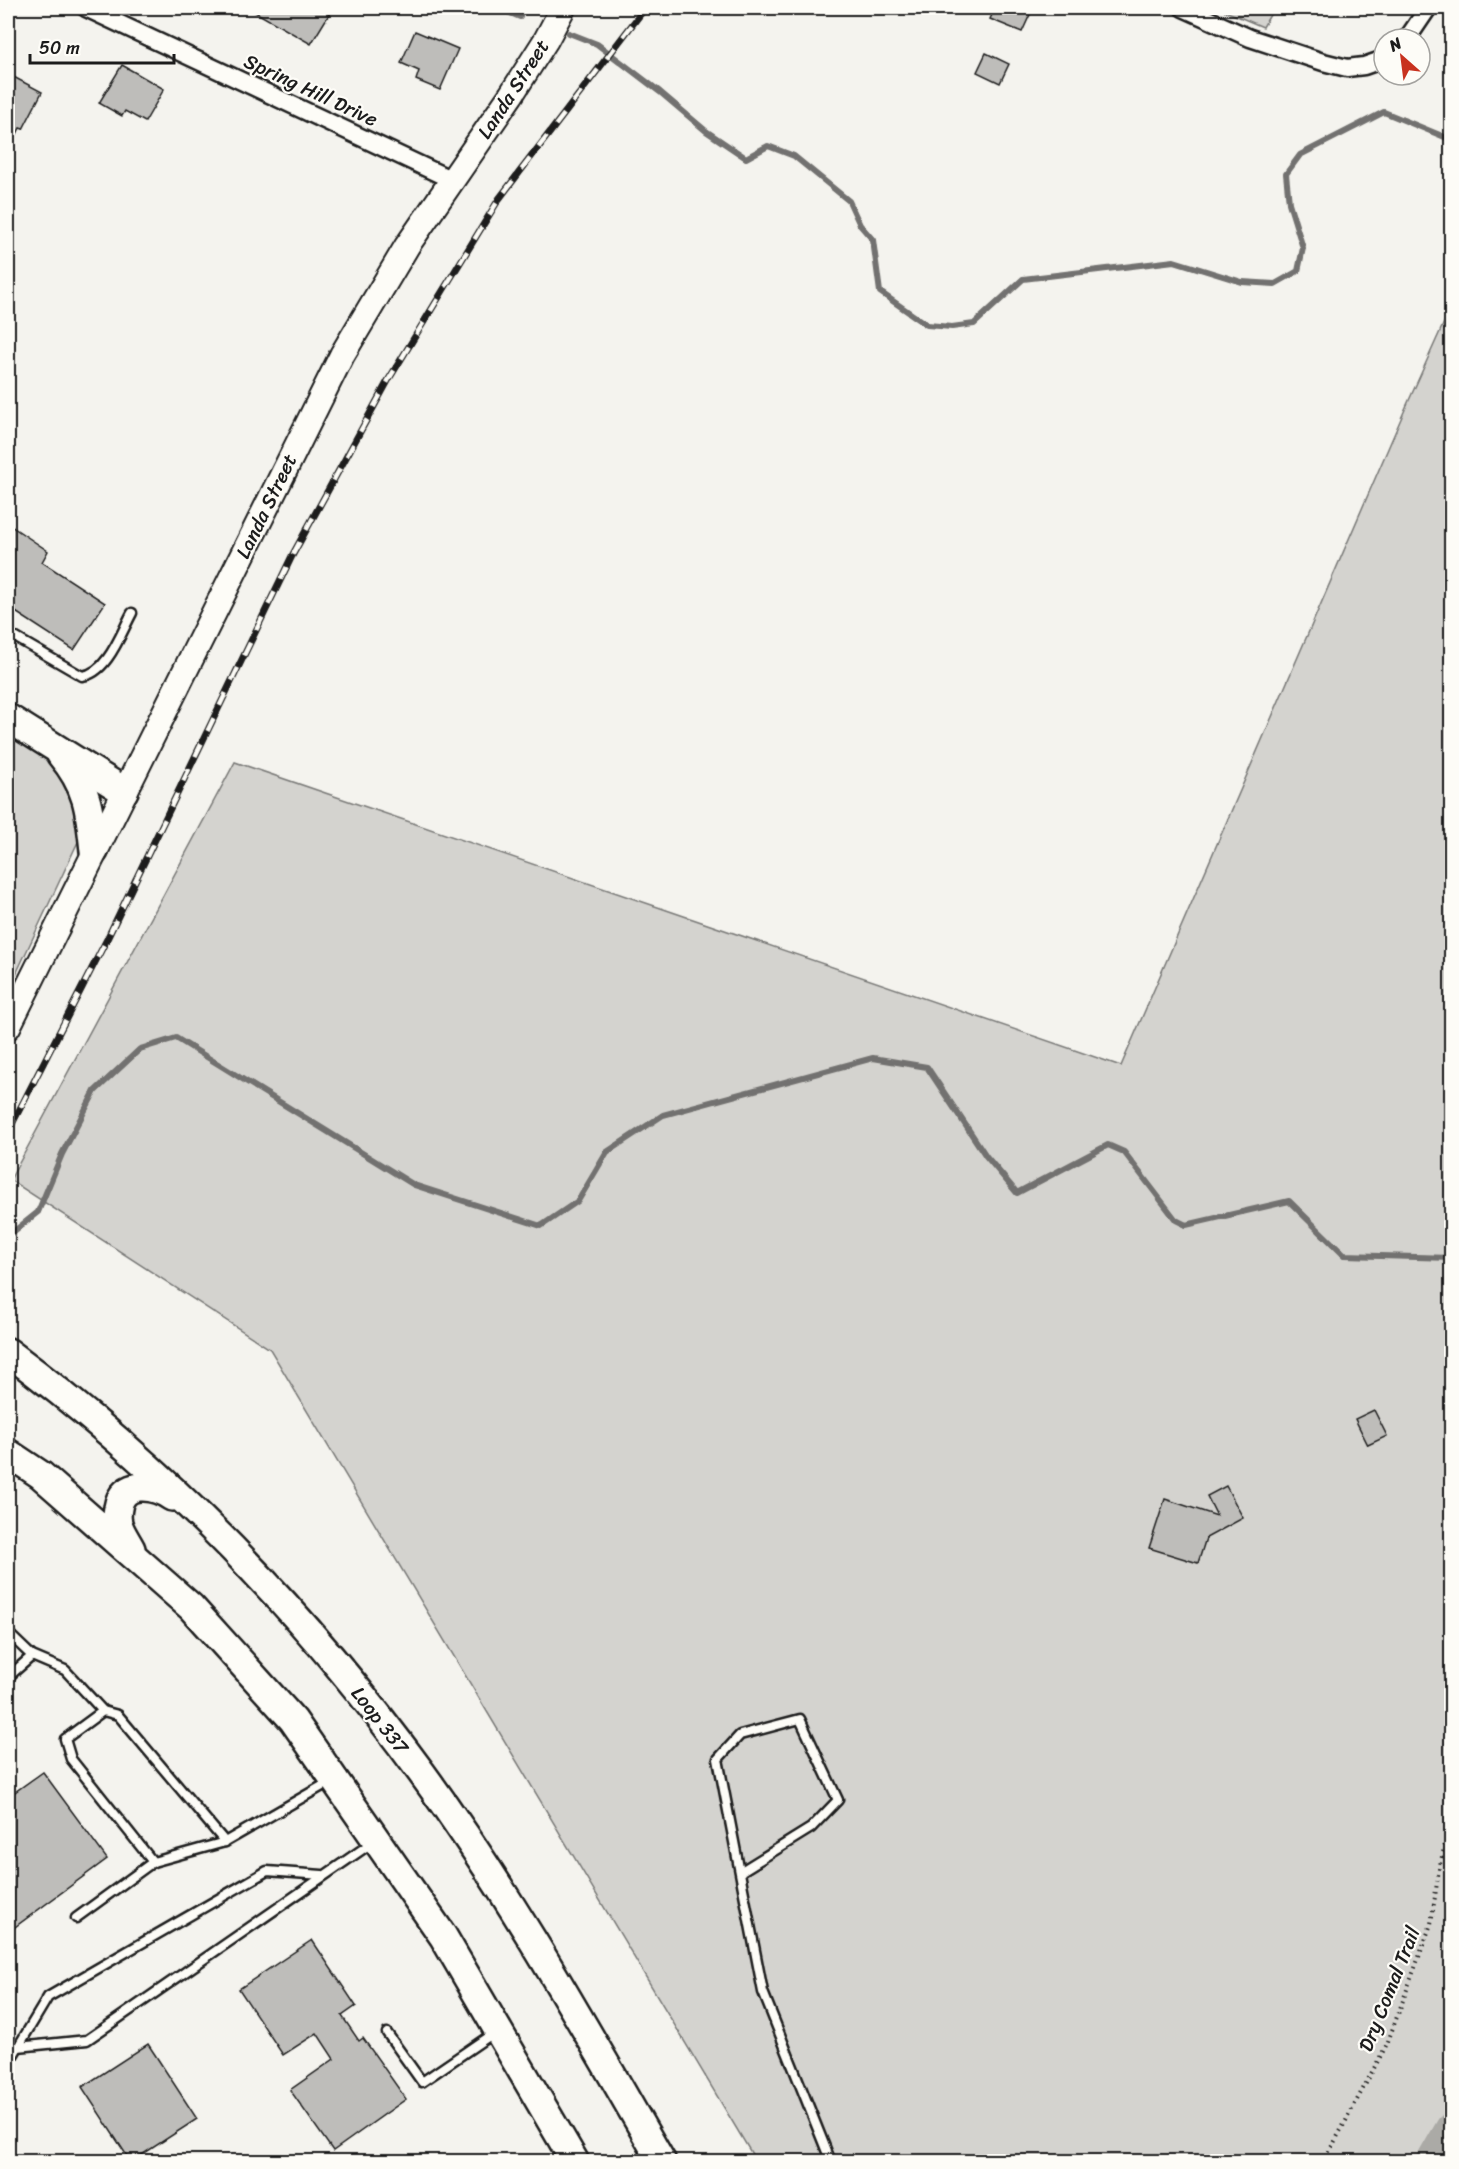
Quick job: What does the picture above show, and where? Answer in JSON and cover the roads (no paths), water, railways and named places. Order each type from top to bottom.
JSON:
[{"type":"main road","points":[[8,717],[124,790]]},
{"type":"main road","points":[[52,746],[78,778],[87,797],[94,851]]},
{"type":"main road","name":"Loop 337","points":[[8,1352],[66,1398],[197,1514],[274,1592],[339,1667],[421,1772],[508,1902],[662,2162]]},
{"type":"main road","points":[[13,1456],[41,1475],[190,1607],[293,1720],[443,1936],[575,2162]]},
{"type":"main road","points":[[137,1559],[118,1523],[119,1501],[127,1492],[142,1486],[163,1491],[197,1514]]},
{"type":"street","name":"Spring Hill Drive","points":[[86,8],[452,180]]},
{"type":"street","name":"Landa Street","points":[[8,1027],[342,355],[407,246],[511,95],[546,40],[563,8]]},
{"type":"street","points":[[1183,8],[1250,38],[1323,62],[1347,68],[1372,63]]},
{"type":"street","points":[[1415,27],[1428,8]]},
{"type":"lane","points":[[8,639],[13,636],[81,676],[89,675],[103,665],[132,613]]},
{"type":"lane","points":[[8,1633],[32,1656],[65,1670],[103,1711],[118,1715],[225,1842]]},
{"type":"lane","points":[[8,1677],[32,1656]]},
{"type":"lane","points":[[103,1711],[65,1739],[71,1759],[153,1862]]},
{"type":"lane","points":[[740,1872],[811,1828],[838,1800],[800,1719],[740,1735],[718,1759],[763,1992],[831,2162]]},
{"type":"lane","points":[[76,1918],[153,1862],[225,1842],[334,1779]]},
{"type":"lane","points":[[18,2048],[87,2040],[322,1875],[376,1840]]},
{"type":"lane","points":[[8,2064],[48,1997],[267,1870],[322,1875]]},
{"type":"lane","points":[[387,2033],[422,2082],[498,2030]]},
{"type":"waterway","points":[[498,8],[520,17]]},
{"type":"waterway","points":[[569,33],[597,44],[706,131],[746,158],[768,146],[794,156],[849,201],[860,225],[873,240],[880,292],[927,325],[952,327],[974,324],[1023,279],[1174,261],[1242,282],[1275,284],[1298,271],[1303,248],[1289,203],[1286,174],[1300,155],[1384,112],[1452,140]]},
{"type":"waterway","points":[[8,1236],[38,1212],[62,1154],[95,1091],[140,1049],[176,1038],[414,1185],[541,1226],[578,1201],[607,1152],[663,1115],[873,1058],[927,1067],[986,1156],[1017,1193],[1108,1145],[1124,1152],[1176,1220],[1186,1225],[1289,1201],[1344,1255],[1452,1258]]},
{"type":"waterway","points":[[1433,2162],[1452,2129]]},
{"type":"railway","points":[[8,1132],[107,939],[292,556],[389,379],[499,199],[645,8]]}]
